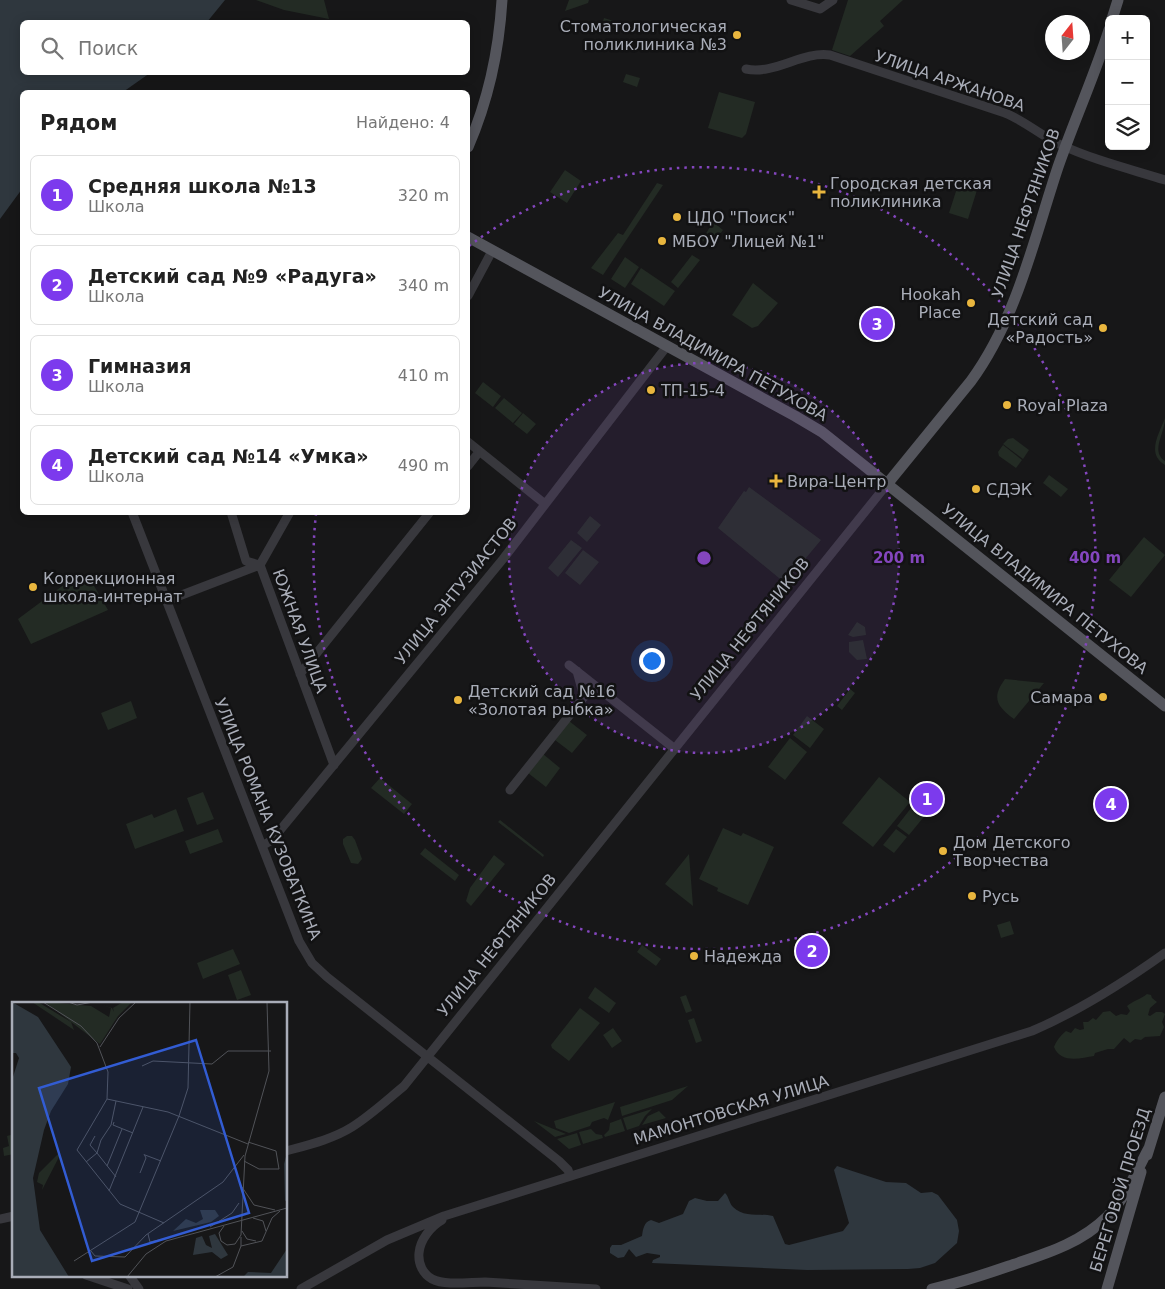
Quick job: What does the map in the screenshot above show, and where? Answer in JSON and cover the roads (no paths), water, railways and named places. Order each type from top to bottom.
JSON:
[{"type":"main road","points":[[470,142],[489,83],[497,45],[502,0]]},
{"type":"main road","points":[[1113,15],[1118,0]]},
{"type":"main road","name":"УЛИЦА НЕФТЯНИКОВ","points":[[888,484],[967,387],[994,344],[1011,308],[1065,147],[1105,41]]},
{"type":"main road","name":"УЛИЦА ВЛАДИМИРА ПЕТУХОВА","points":[[470,238],[812,425],[834,440],[1165,706]]},
{"type":"main road","name":"БЕРЕГОВОЙ ПРОЕЗД","points":[[1107,1289],[1164,1099]]},
{"type":"main road","points":[[932,1289],[992,1272],[1050,1252],[1073,1242],[1093,1230],[1108,1216],[1123,1197],[1148,1148]]},
{"type":"street","points":[[791,0],[820,9],[833,0]]},
{"type":"street","name":"УЛИЦА АРЖАНОВА","points":[[746,69],[764,70],[817,55],[830,55],[1006,113],[1018,118],[1065,147],[1165,180]]},
{"type":"street","points":[[470,292],[492,251]]},
{"type":"street","name":"УЛИЦА ЭНТУЗИАСТОВ","points":[[262,846],[272,840],[502,559],[667,346]]},
{"type":"street","points":[[470,444],[545,504]]},
{"type":"street","points":[[470,463],[479,452]]},
{"type":"street","name":"УЛИЦА НЕФТЯНИКОВ","points":[[288,1150],[351,1128],[404,1086],[888,484]]},
{"type":"street","name":"УЛИЦА РОМАНА КУЗОВАТКИНА","points":[[133,515],[299,941],[312,963],[428,1058],[560,1161],[568,1170],[570,1176]]},
{"type":"street","points":[[232,515],[246,561],[260,565]]},
{"type":"street","name":"ЮЖНАЯ УЛИЦА","points":[[288,515],[260,565],[334,765]]},
{"type":"street","points":[[300,674],[428,515]]},
{"type":"street","points":[[166,601],[260,565]]},
{"type":"street","points":[[510,790],[584,698],[573,668],[675,749]]},
{"type":"street","name":"МАМОНТОВСКАЯ УЛИЦА","points":[[302,1289],[387,1240],[450,1214],[1020,1036],[1071,1013],[1165,953]]},
{"type":"street","points":[[1144,968],[1165,961]]},
{"type":"street","points":[[450,1214],[433,1227],[420,1249],[420,1264],[424,1273],[430,1278],[444,1282],[596,1289]]},
{"type":"street","points":[[89,1276],[124,1288]]},
{"type":"street","points":[[110,1276],[113,1281],[124,1288]]},
{"type":"street","points":[[130,1276],[139,1289]]},
{"type":"place","name":"Стоматологическая поликлиника №3","points":[[737,35]]},
{"type":"place","name":"Городская детская поликлиника","points":[[819,192]]},
{"type":"place","name":"ЦДО \"Поиск\"","points":[[677,217]]},
{"type":"place","name":"МБОУ \"Лицей №1\"","points":[[662,241]]},
{"type":"place","name":"Hookah Place","points":[[971,303]]},
{"type":"place","name":"Гимназия","points":[[877,324]]},
{"type":"place","name":"Детский сад «Радость»","points":[[1103,328]]},
{"type":"place","name":"ТП-15-4","points":[[651,390]]},
{"type":"place","name":"Royal Plaza","points":[[1007,405]]},
{"type":"place","name":"Вира-Центр","points":[[776,481]]},
{"type":"place","name":"СДЭК","points":[[976,489]]},
{"type":"place","name":"Коррекционная школа-интернат","points":[[33,587]]},
{"type":"place","name":"Самара","points":[[1103,697]]},
{"type":"place","name":"Детский сад №16 «Золотая рыбка»","points":[[458,700]]},
{"type":"place","name":"Средняя школа №13","points":[[927,799]]},
{"type":"place","name":"Детский сад №14 «Умка»","points":[[1111,804]]},
{"type":"place","name":"Дом Детского Творчества","points":[[943,851]]},
{"type":"place","name":"Русь","points":[[972,896]]},
{"type":"place","name":"Детский сад №9 «Радуга»","points":[[812,951]]},
{"type":"place","name":"Надежда","points":[[694,956]]}]
